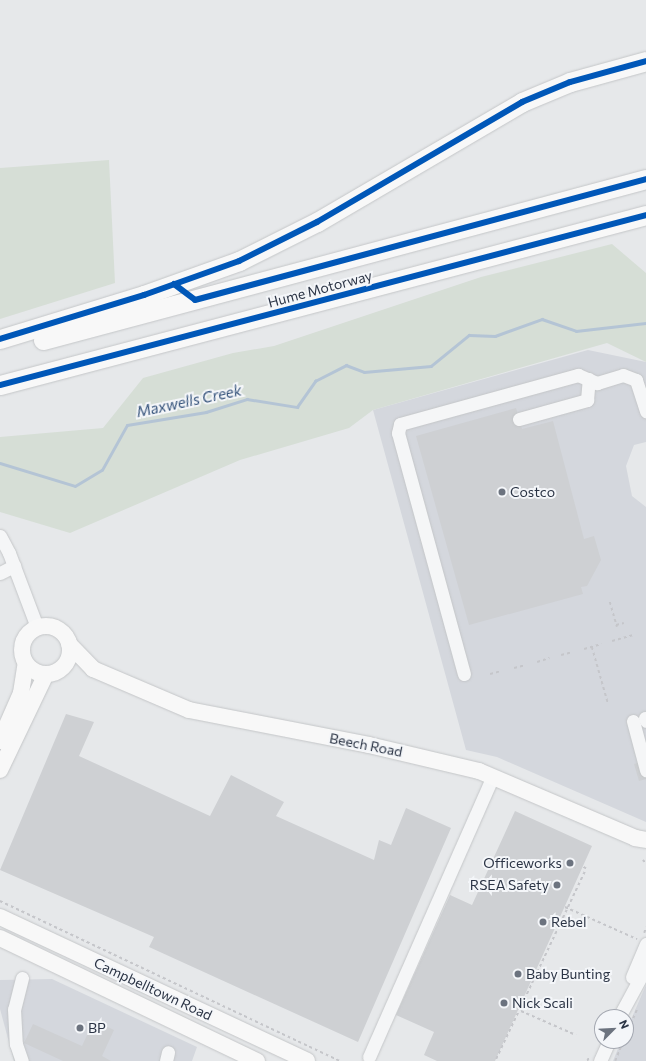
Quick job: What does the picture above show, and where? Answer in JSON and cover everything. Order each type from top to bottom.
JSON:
[{"type":"highway","points":[[0,338],[144,295],[239,260],[317,222],[522,102],[570,82],[646,61]]},
{"type":"highway","name":"Hume Motorway","points":[[0,351],[646,179]]},
{"type":"highway","name":"Hume Motorway","points":[[0,385],[646,215]]},
{"type":"main road","points":[[0,741],[21,693],[26,663],[23,643],[36,627],[53,626],[66,636],[69,644],[68,658],[53,672],[0,770]]},
{"type":"main road","name":"Beech Road","points":[[69,644],[93,669],[189,710],[369,745],[493,776],[642,846]]},
{"type":"main road","points":[[26,663],[39,673],[53,672]]},
{"type":"main road","name":"Beech Road","points":[[53,672],[93,669]]},
{"type":"main road","name":"Campbelltown Road","points":[[0,917],[307,1061]]},
{"type":"main road","name":"Campbelltown Road","points":[[1,939],[256,1061]]},
{"type":"street","points":[[464,674],[398,433],[400,424],[578,375],[597,383],[623,375],[636,380],[646,411]]},
{"type":"street","points":[[519,419],[587,400],[589,379]]},
{"type":"street","points":[[0,536],[14,566],[36,627]]},
{"type":"street","points":[[0,573],[14,566]]},
{"type":"street","points":[[641,720],[646,741]]},
{"type":"street","points":[[641,720],[646,770]]},
{"type":"street","points":[[369,1057],[493,776]]},
{"type":"street","points":[[623,1009],[631,990],[630,983],[643,942]]},
{"type":"street","points":[[631,990],[637,986],[646,967]]},
{"type":"street","points":[[22,978],[14,1009],[16,1044],[22,1061]]},
{"type":"street","points":[[600,1061],[605,1049]]},
{"type":"path","points":[[610,602],[617,626],[624,623]]},
{"type":"path","points":[[612,641],[633,635]]},
{"type":"path","points":[[584,649],[601,644]]},
{"type":"path","points":[[592,646],[608,703]]},
{"type":"path","points":[[562,655],[573,652]]},
{"type":"path","points":[[537,662],[549,658]]},
{"type":"path","points":[[514,668],[526,664]]},
{"type":"path","points":[[490,674],[501,671]]},
{"type":"path","points":[[642,846],[646,863]]},
{"type":"path","points":[[496,1059],[521,1011],[586,869],[583,867]]},
{"type":"path","points":[[0,901],[340,1061]]},
{"type":"path","points":[[565,907],[643,942]]},
{"type":"path","points":[[634,1016],[640,1002]]},
{"type":"path","points":[[521,1011],[576,1035]]},
{"type":"path","points":[[615,1061],[620,1049]]},
{"type":"shaded area","points":[[109,160],[115,283],[0,319],[0,168]]},
{"type":"shaded area","points":[[612,244],[646,273],[646,362],[607,343],[373,410],[349,428],[240,460],[70,533],[0,512],[0,437],[103,428],[143,378],[233,353],[274,346],[481,277]]},
{"type":"shaded area","points":[[588,350],[646,362],[646,442],[634,445],[626,466],[632,496],[646,507],[646,822],[497,757],[466,750],[373,410]]},
{"type":"shaded area","name":"BP","points":[[52,979],[197,1047],[192,1061],[14,1061],[0,1009],[0,980]]},
{"type":"shaded area","points":[[646,985],[646,1061],[613,1061],[618,1049],[634,1049],[634,1013]]},
{"type":"building","name":"Costco","points":[[516,408],[522,429],[553,421],[584,539],[594,536],[601,560],[587,586],[581,587],[583,594],[469,625],[416,436]]},
{"type":"building","points":[[66,714],[94,722],[79,756],[210,816],[231,775],[284,802],[276,816],[374,860],[379,840],[391,845],[406,808],[451,828],[358,1042],[149,947],[154,937],[0,870]]},
{"type":"building","points":[[646,761],[646,779],[639,781],[634,764]]},
{"type":"building","points":[[515,811],[592,846],[495,1061],[437,1061],[424,1055],[434,1032],[396,1015],[450,895],[472,905]]},
{"type":"building","points":[[94,1020],[114,1030],[102,1056],[111,1061],[63,1061],[24,1043],[33,1024],[82,1046]]},
{"type":"waterway","name":"Maxwells Creek","points":[[0,463],[75,486],[102,470],[127,425],[206,412],[247,399],[297,407],[315,381],[346,365],[364,372],[431,366],[469,335],[495,336],[542,319],[576,331],[646,323]]},
{"type":"cycle path","points":[[0,339],[144,295],[239,261],[317,222],[522,102],[570,82],[646,61]]},
{"type":"cycle path","points":[[174,284],[195,300],[646,179]]},
{"type":"cycle path","points":[[0,385],[646,215]]},
{"type":"place","name":"Costco","points":[[502,492]]},
{"type":"place","name":"Officeworks","points":[[570,863]]},
{"type":"place","name":"RSEA Safety","points":[[557,885]]},
{"type":"place","name":"Rebel","points":[[543,922]]},
{"type":"place","name":"Baby Bunting","points":[[518,974]]},
{"type":"place","name":"Nick Scali","points":[[504,1003]]},
{"type":"place","name":"BP","points":[[80,1028]]}]
